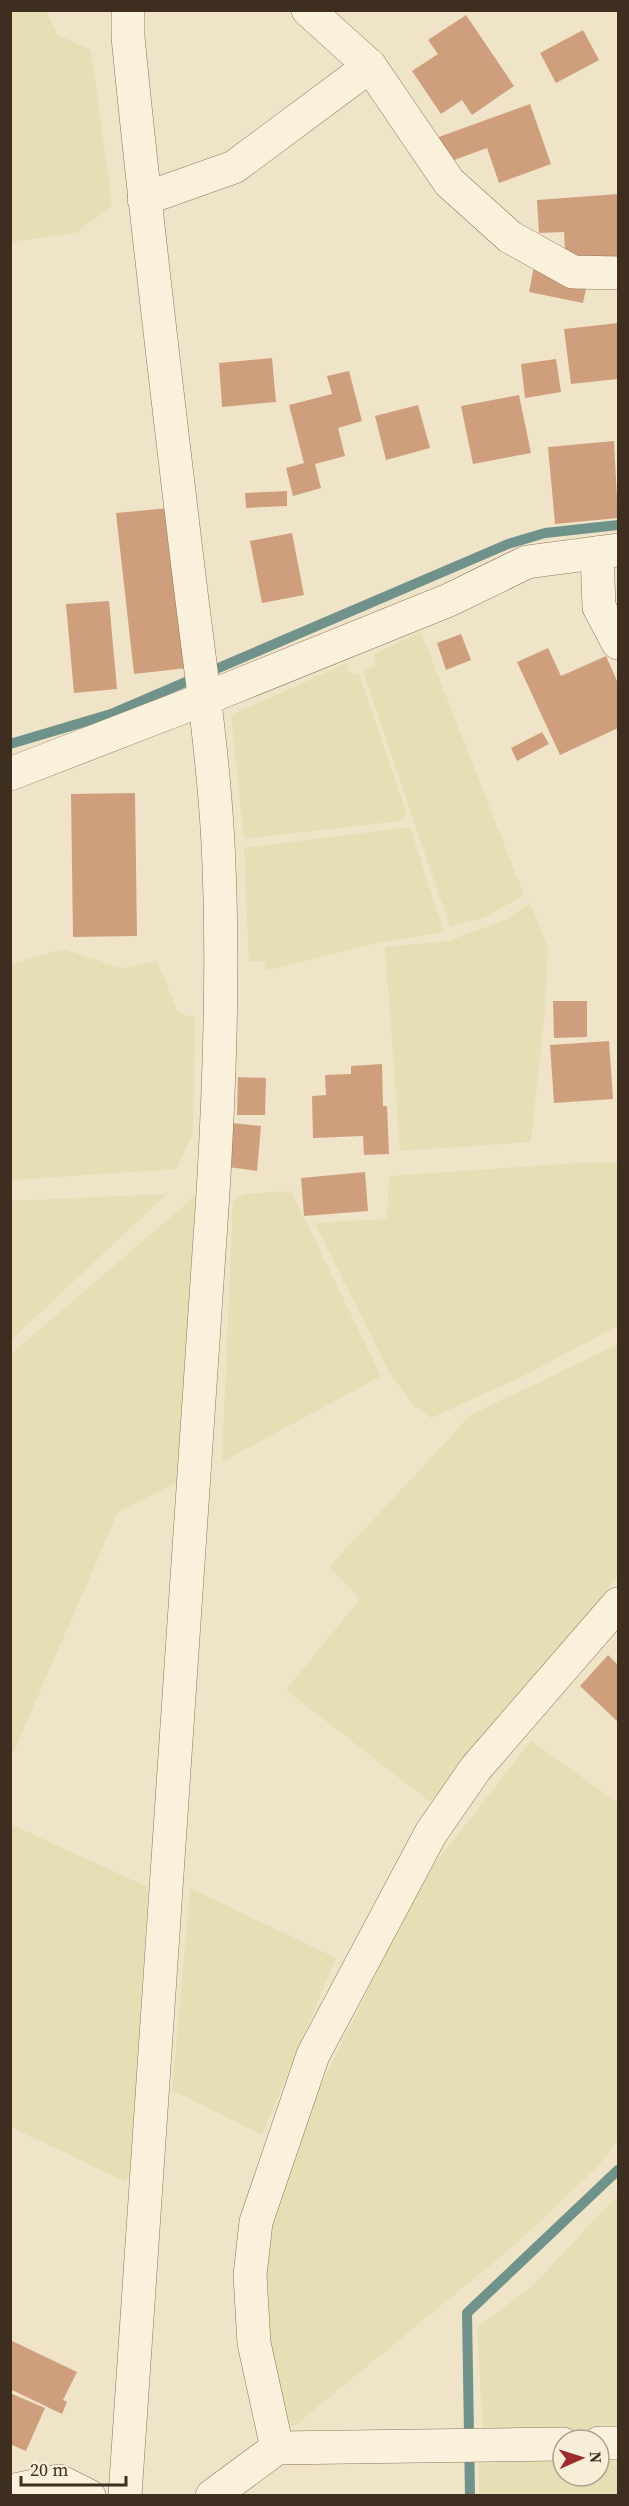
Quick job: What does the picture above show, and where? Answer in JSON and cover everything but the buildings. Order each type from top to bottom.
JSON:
[{"type":"street","points":[[125,2496],[220,1070],[223,963],[218,840],[204,699],[144,200],[128,37],[128,10]]},
{"type":"street","points":[[308,10],[370,66],[449,182],[510,237],[573,272],[618,273]]},
{"type":"street","points":[[144,200],[234,167],[370,66]]},
{"type":"street","points":[[10,774],[449,600],[527,562],[608,552],[599,607],[618,643]]},
{"type":"street","points":[[277,2448],[254,2343],[250,2275],[256,2222],[314,2055],[431,1833],[476,1768],[618,1604]]},
{"type":"street","points":[[212,2496],[277,2448],[551,2444]]},
{"type":"street","points":[[10,2491],[59,2481],[89,2496]]},
{"type":"shaded area","points":[[11,10],[46,11],[58,35],[91,50],[112,205],[76,233],[11,242]]},
{"type":"shaded area","points":[[421,632],[524,895],[485,917],[450,927],[363,671],[375,666],[374,654]]},
{"type":"shaded area","points":[[347,663],[349,673],[359,674],[407,814],[400,821],[244,839],[231,715]]},
{"type":"shaded area","points":[[410,827],[444,932],[381,942],[265,971],[265,961],[249,961],[244,848]]},
{"type":"shaded area","points":[[530,903],[548,948],[545,1010],[531,1142],[400,1151],[385,947],[448,941],[507,919]]},
{"type":"shaded area","points":[[63,949],[122,968],[157,961],[178,1012],[195,1018],[193,1133],[176,1169],[11,1180],[11,964]]},
{"type":"shaded area","points":[[592,1162],[618,1163],[618,1326],[521,1377],[431,1418],[414,1406],[389,1372],[315,1223],[387,1219],[389,1176]]},
{"type":"shaded area","points":[[291,1191],[381,1376],[222,1462],[233,1201],[244,1194]]},
{"type":"shaded area","points":[[167,1194],[11,1340],[11,1201]]},
{"type":"shaded area","points":[[195,1196],[180,1481],[118,1512],[11,1758],[11,1354]]},
{"type":"shaded area","points":[[618,1344],[618,1576],[430,1802],[286,1690],[360,1599],[329,1567],[471,1415]]},
{"type":"shaded area","points":[[531,1741],[618,1803],[618,2140],[600,2164],[515,2245],[293,2427],[279,2413],[259,2283],[267,2227],[308,2112],[420,1883]]},
{"type":"shaded area","points":[[10,1824],[148,1887],[131,2175],[124,2181],[11,2127]]},
{"type":"shaded area","points":[[190,1888],[336,1958],[262,2135],[172,2090]]},
{"type":"shaded area","points":[[618,2195],[618,2429],[551,2428],[551,2430],[483,2431],[477,2328],[533,2285]]},
{"type":"shaded area","points":[[611,2460],[618,2460],[618,2495],[479,2495],[479,2462],[551,2461],[551,2488],[611,2488]]},
{"type":"waterway","points":[[10,744],[111,714],[508,544],[545,533],[618,525]]},
{"type":"waterway","points":[[470,2496],[467,2313],[618,2170]]}]
